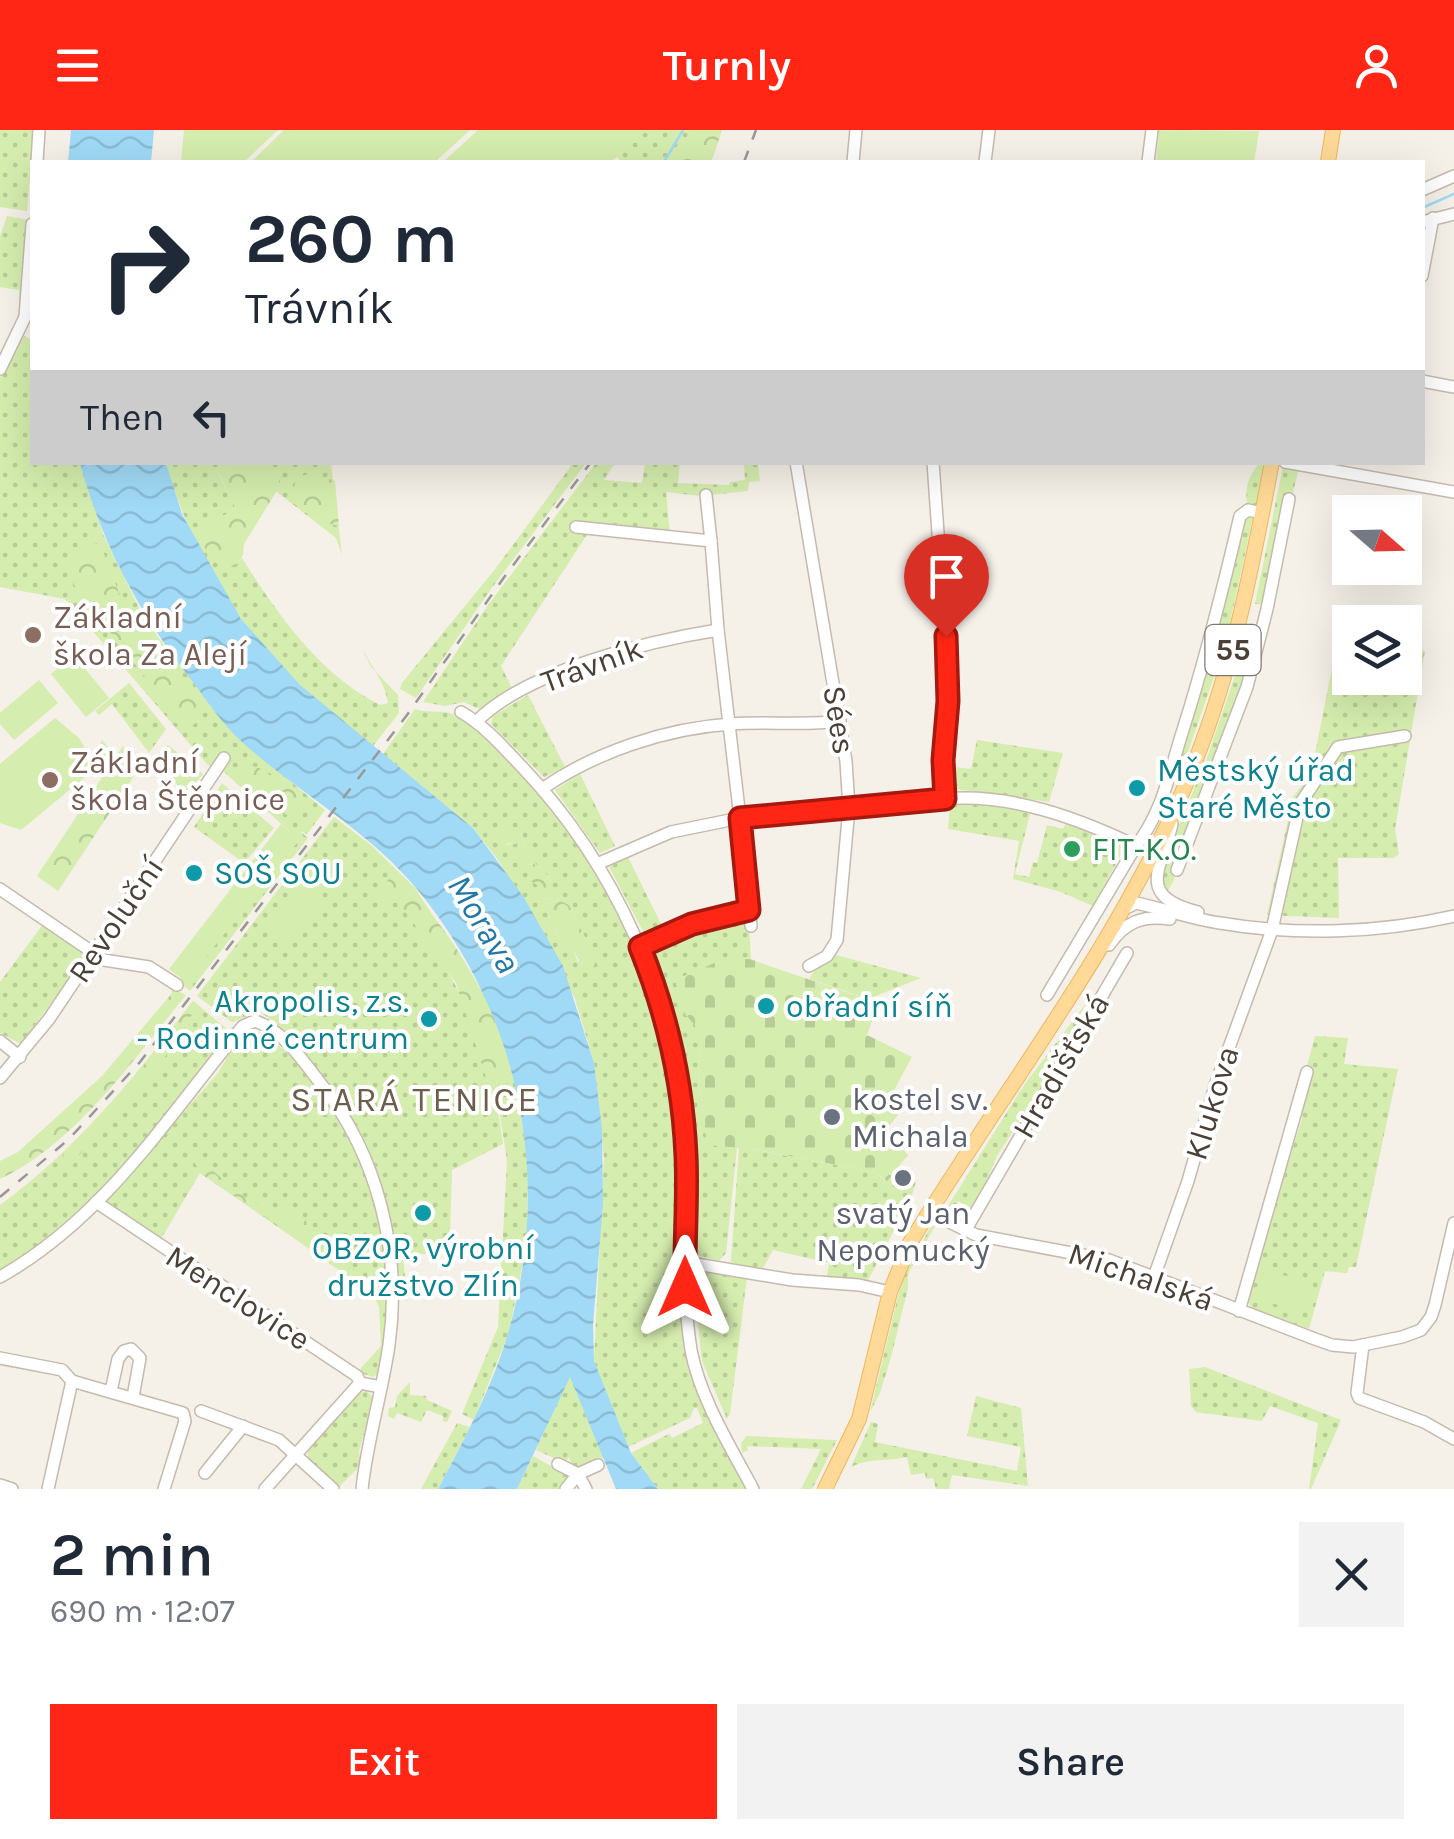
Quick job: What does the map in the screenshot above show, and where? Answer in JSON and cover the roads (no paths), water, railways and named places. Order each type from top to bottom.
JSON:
[{"type":"main road","points":[[1328,160],[1333,130]]},
{"type":"main road","name":"55","points":[[1120,914],[1169,822],[1213,713],[1238,632],[1271,465]]},
{"type":"main road","name":"Hradišťská","points":[[825,1489],[859,1419],[890,1292],[910,1242],[1120,914]]},
{"type":"street","points":[[37,160],[39,130]]},
{"type":"street","points":[[853,160],[856,130]]},
{"type":"street","points":[[986,160],[989,130]]},
{"type":"street","points":[[1148,160],[1152,130]]},
{"type":"street","points":[[1425,189],[1454,176]]},
{"type":"street","points":[[1425,248],[1428,220],[1454,214]]},
{"type":"street","points":[[0,370],[24,317],[30,247]]},
{"type":"street","points":[[1425,381],[1454,387]]},
{"type":"street","name":"Sées","points":[[797,465],[840,721],[849,808],[837,940],[827,956],[809,966]]},
{"type":"street","points":[[933,465],[948,675],[945,799]]},
{"type":"street","points":[[1302,465],[1454,492]]},
{"type":"street","points":[[706,494],[751,926]]},
{"type":"street","points":[[1177,870],[1247,687],[1288,498]]},
{"type":"street","name":"Hradišťská","points":[[1048,996],[1153,823],[1169,785],[1214,627],[1240,516],[1248,510],[1262,512]]},
{"type":"street","points":[[586,523],[710,541]]},
{"type":"street","points":[[1214,627],[1238,632]]},
{"type":"street","name":"Trávník","points":[[476,722],[519,693],[582,664],[653,642],[718,630]]},
{"type":"street","points":[[460,712],[476,722],[542,789],[597,864],[640,947],[667,1026],[683,1110],[687,1183],[684,1262],[696,1368],[752,1489]]},
{"type":"street","points":[[542,789],[624,748],[668,735],[730,724],[840,721]]},
{"type":"street","name":"Klukova","points":[[1154,1277],[1188,1182],[1215,1086],[1272,930],[1300,804],[1330,754],[1345,743],[1405,736]]},
{"type":"street","name":"Revoluční","points":[[0,1078],[20,1057],[94,953],[224,758]]},
{"type":"street","points":[[597,864],[671,832],[740,818],[945,799],[1003,802],[1052,813],[1094,825],[1136,846]]},
{"type":"street","points":[[1136,846],[1169,822]]},
{"type":"street","points":[[1169,822],[1156,875],[1158,888],[1166,899],[1245,927]]},
{"type":"street","points":[[1144,905],[1135,893],[1169,822]]},
{"type":"street","points":[[1136,846],[1141,878]]},
{"type":"street","points":[[0,889],[94,953],[108,960],[149,967],[176,985]]},
{"type":"street","points":[[1120,914],[1132,904],[1144,905],[1218,923],[1272,930],[1367,928],[1454,916]]},
{"type":"street","points":[[640,947],[692,924],[749,910]]},
{"type":"street","points":[[1077,984],[1098,963],[1122,928],[1134,921],[1155,917],[1206,926],[1218,923]]},
{"type":"street","name":"Hradišťská","points":[[965,1230],[1128,953]]},
{"type":"street","name":"Hradišťská","points":[[1058,980],[1077,984]]},
{"type":"street","points":[[0,1277],[45,1247],[96,1202],[156,1138],[246,1023],[255,1020],[266,1025],[298,1055],[346,1120],[364,1154],[382,1212],[393,1291],[389,1341],[362,1489]]},
{"type":"street","points":[[0,1041],[20,1057]]},
{"type":"street","name":"Michalská","points":[[1238,1311],[1307,1072]]},
{"type":"street","name":"Menclovice","points":[[96,1202],[356,1376],[360,1383],[381,1387]]},
{"type":"street","name":"Michalská","points":[[929,1212],[965,1230],[1090,1254],[1332,1345],[1363,1346]]},
{"type":"street","points":[[1454,1223],[1428,1322],[1416,1332],[1363,1346],[1357,1392],[1360,1398],[1454,1438]]},
{"type":"street","points":[[684,1262],[890,1292]]},
{"type":"street","points":[[111,1391],[119,1356],[132,1349],[140,1358],[133,1397]]},
{"type":"street","points":[[0,1358],[62,1370],[72,1381],[184,1414],[164,1489]]},
{"type":"street","points":[[48,1489],[72,1381]]},
{"type":"street","points":[[265,1489],[360,1383]]},
{"type":"street","points":[[201,1411],[274,1438],[334,1489]]},
{"type":"street","points":[[205,1472],[243,1426]]},
{"type":"street","points":[[558,1464],[578,1474],[586,1489]]},
{"type":"street","points":[[566,1489],[578,1474],[598,1465]]},
{"type":"street","points":[[0,1485],[12,1489]]},
{"type":"water","points":[[71,130],[154,130],[151,160],[68,160]]},
{"type":"water","name":"Morava","points":[[81,465],[167,465],[182,514],[241,619],[299,684],[473,828],[523,896],[563,966],[594,1063],[602,1129],[603,1204],[593,1325],[594,1361],[631,1453],[658,1489],[616,1489],[570,1377],[517,1489],[438,1489],[495,1371],[522,1272],[528,1213],[526,1155],[518,1097],[502,1041],[480,988],[451,936],[416,888],[376,848],[263,760],[220,719],[138,602],[89,493]]},
{"type":"waterway","points":[[665,160],[683,130]]},
{"type":"waterway","points":[[1425,207],[1454,194]]},
{"type":"railway","points":[[745,160],[756,130]]},
{"type":"railway","points":[[0,1197],[69,1139],[140,1062],[407,715],[589,465]]},
{"type":"place","name":"Základní škola Za Alejí","points":[[33,635]]},
{"type":"place","name":"Základní škola Štěpnice","points":[[50,780]]},
{"type":"place","name":"Městský úřad Staré Město","points":[[1137,788]]},
{"type":"place","name":"FIT-K.O.","points":[[1072,849]]},
{"type":"place","name":"SOŠ SOU","points":[[194,873]]},
{"type":"place","name":"obřadní síň","points":[[766,1006]]},
{"type":"place","name":"Akropolis, z.s. - Rodinné centrum","points":[[429,1019]]},
{"type":"place","name":"kostel sv. Michala","points":[[832,1117]]},
{"type":"place","name":"svatý Jan Nepomucký","points":[[903,1178]]},
{"type":"place","name":"OBZOR, výrobní družstvo Zlín","points":[[423,1213]]},
{"type":"district","name":"STARÁ TENICE","points":[[415,1099]]}]
